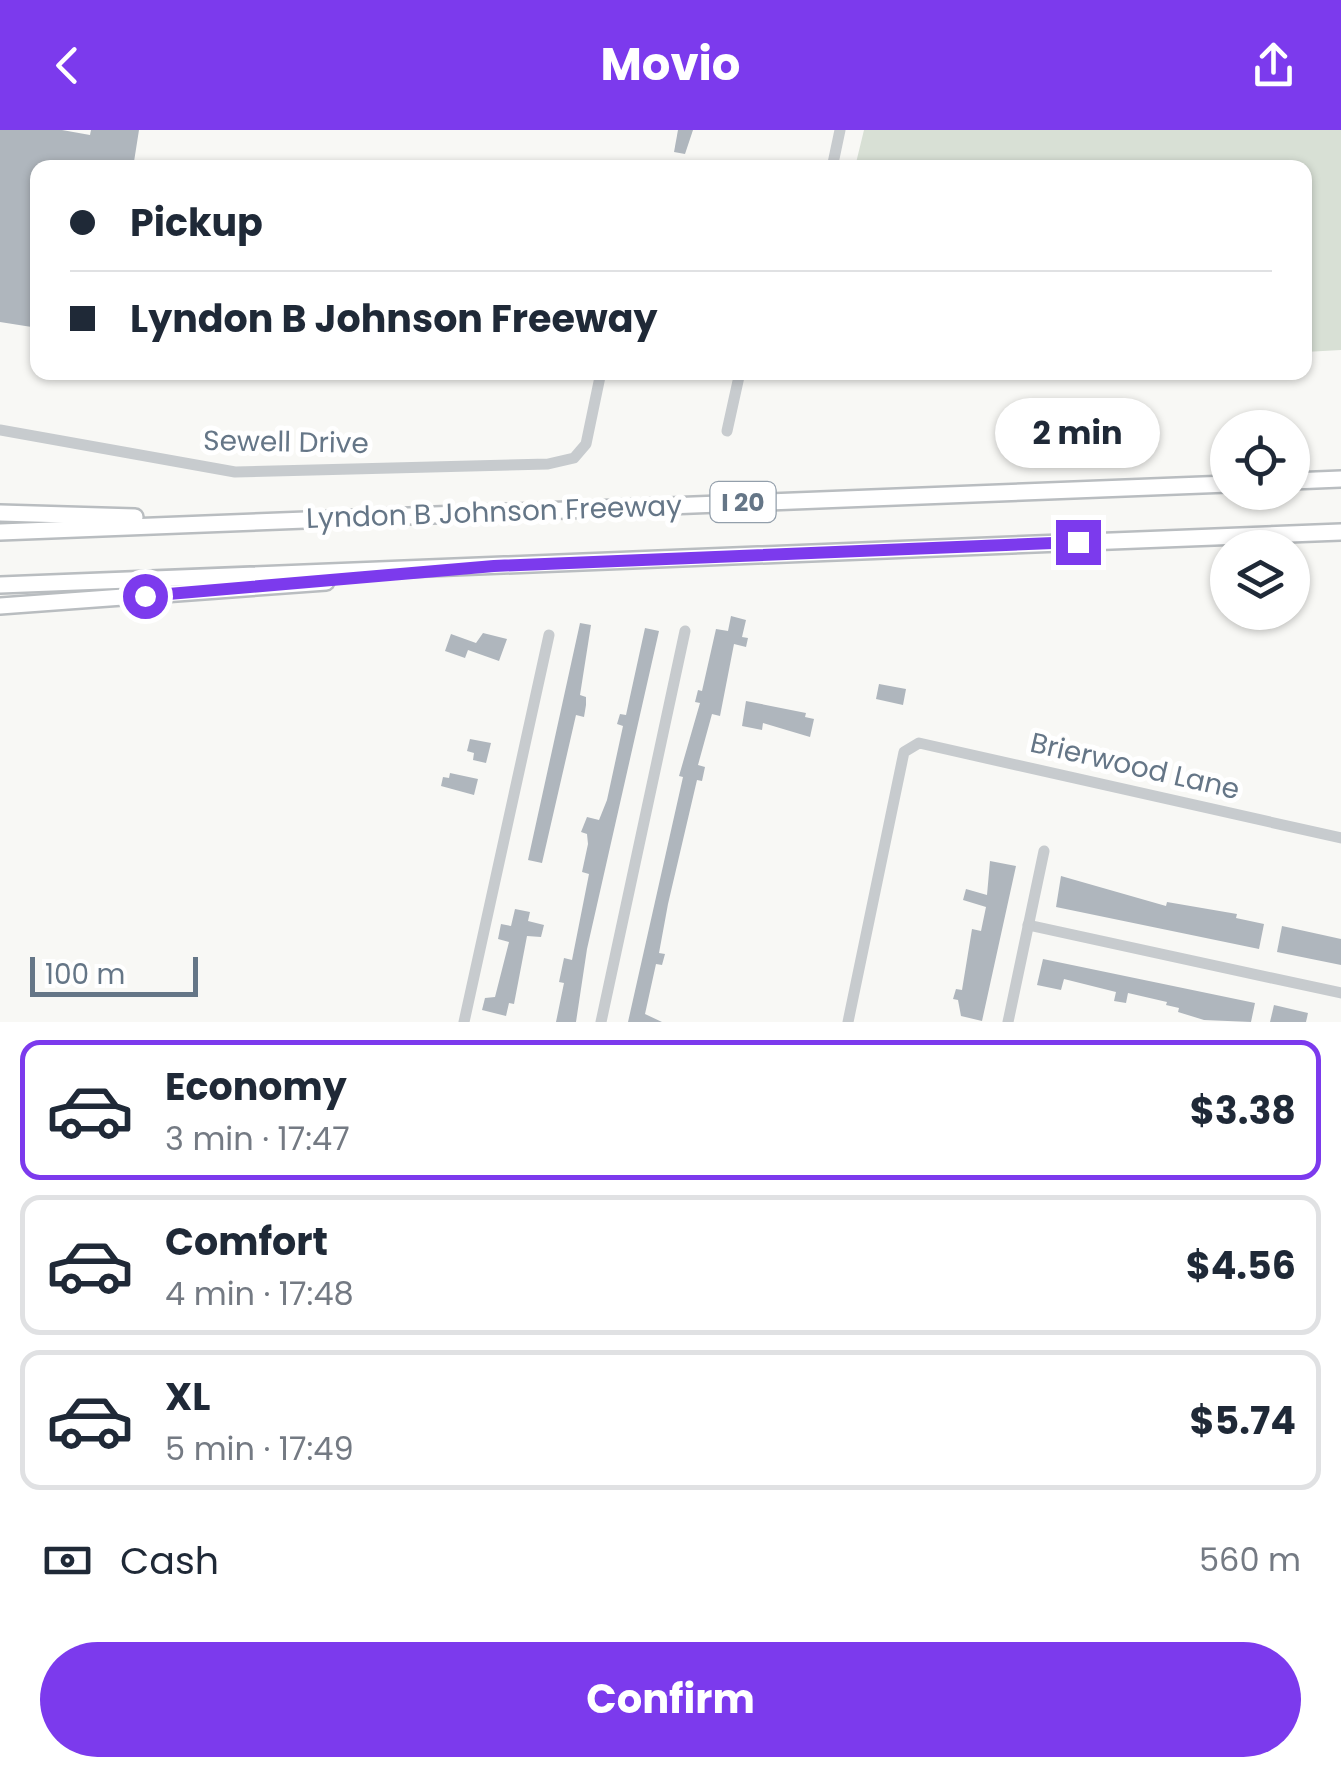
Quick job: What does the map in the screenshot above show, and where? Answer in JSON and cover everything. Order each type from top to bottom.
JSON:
[{"type":"highway","points":[[1310,480],[1341,479]]},
{"type":"highway","name":"Lyndon B Johnson Freeway","points":[[0,532],[1210,485]]},
{"type":"highway","points":[[0,512],[259,522]]},
{"type":"highway","name":"Lyndon B Johnson Freeway","points":[[0,585],[1341,532]]},
{"type":"highway","points":[[0,606],[214,592],[494,566]]},
{"type":"street","points":[[834,160],[840,130]]},
{"type":"street","name":"Sewell Drive","points":[[0,430],[235,472],[548,464],[574,458],[586,444],[600,380]]},
{"type":"street","points":[[727,431],[738,380]]},
{"type":"street","points":[[601,1022],[685,631]]},
{"type":"street","points":[[464,1022],[549,635]]},
{"type":"street","name":"Brierwood Lane","points":[[848,1022],[904,752],[919,744],[1341,838]]},
{"type":"street","points":[[1008,1022],[1044,851]]},
{"type":"street","points":[[1028,925],[1341,994]]},
{"type":"shaded area","points":[[864,130],[1341,130],[1341,350],[1312,352],[1312,160],[857,160]]},
{"type":"building","points":[[0,130],[62,130],[90,135],[91,130],[139,130],[134,160],[30,160],[30,327],[0,322]]},
{"type":"building","points":[[678,130],[693,130],[685,154],[674,152]]},
{"type":"building","points":[[731,616],[746,620],[742,637],[748,638],[746,647],[734,644],[720,716],[712,714],[698,765],[705,767],[702,781],[697,780],[668,904],[659,953],[665,954],[662,965],[656,964],[645,1014],[662,1022],[628,1022],[683,777],[679,776],[700,703],[695,702],[698,690],[702,691],[716,629],[728,631]]},
{"type":"building","points":[[580,623],[591,625],[580,695],[586,697],[586,705],[584,717],[576,715],[542,863],[528,860]]},
{"type":"building","points":[[645,628],[659,631],[587,949],[576,1022],[556,1022],[564,983],[559,982],[564,958],[572,960],[589,874],[582,872],[588,844],[587,834],[581,832],[587,817],[599,820],[607,800],[623,726],[617,724],[620,714],[626,715]]},
{"type":"building","points":[[483,633],[507,639],[499,661],[468,650],[465,658],[445,651],[451,634],[476,643]]},
{"type":"building","points":[[879,684],[906,689],[903,705],[876,699]]},
{"type":"building","points":[[746,701],[806,713],[805,717],[814,719],[810,737],[763,723],[762,730],[742,726]]},
{"type":"building","points":[[470,739],[491,743],[486,763],[473,760],[474,753],[467,751]]},
{"type":"building","points":[[450,773],[478,779],[474,795],[441,786],[443,777],[449,778]]},
{"type":"building","points":[[990,861],[1016,866],[982,1021],[961,1016],[958,1000],[953,999],[956,989],[962,990],[972,929],[981,931],[986,907],[963,900],[966,889],[987,895]]},
{"type":"building","points":[[1061,876],[1166,906],[1167,902],[1237,914],[1236,918],[1264,924],[1259,949],[1056,907]]},
{"type":"building","points":[[515,909],[530,912],[528,921],[544,925],[541,937],[527,936],[514,1004],[509,1003],[506,1016],[482,1010],[485,998],[495,997],[509,942],[498,939],[501,924],[511,926]]},
{"type":"building","points":[[1282,926],[1341,939],[1341,965],[1277,952]]},
{"type":"building","points":[[1043,959],[1255,1003],[1251,1022],[1204,1020],[1178,1012],[1179,1008],[1166,1005],[1167,1002],[1128,993],[1126,1003],[1114,1001],[1116,992],[1064,979],[1061,990],[1037,985]]},
{"type":"building","points":[[1274,1005],[1308,1013],[1306,1022],[1270,1022]]},
{"type":"route","points":[[145,596],[494,566],[1078,542]]}]
